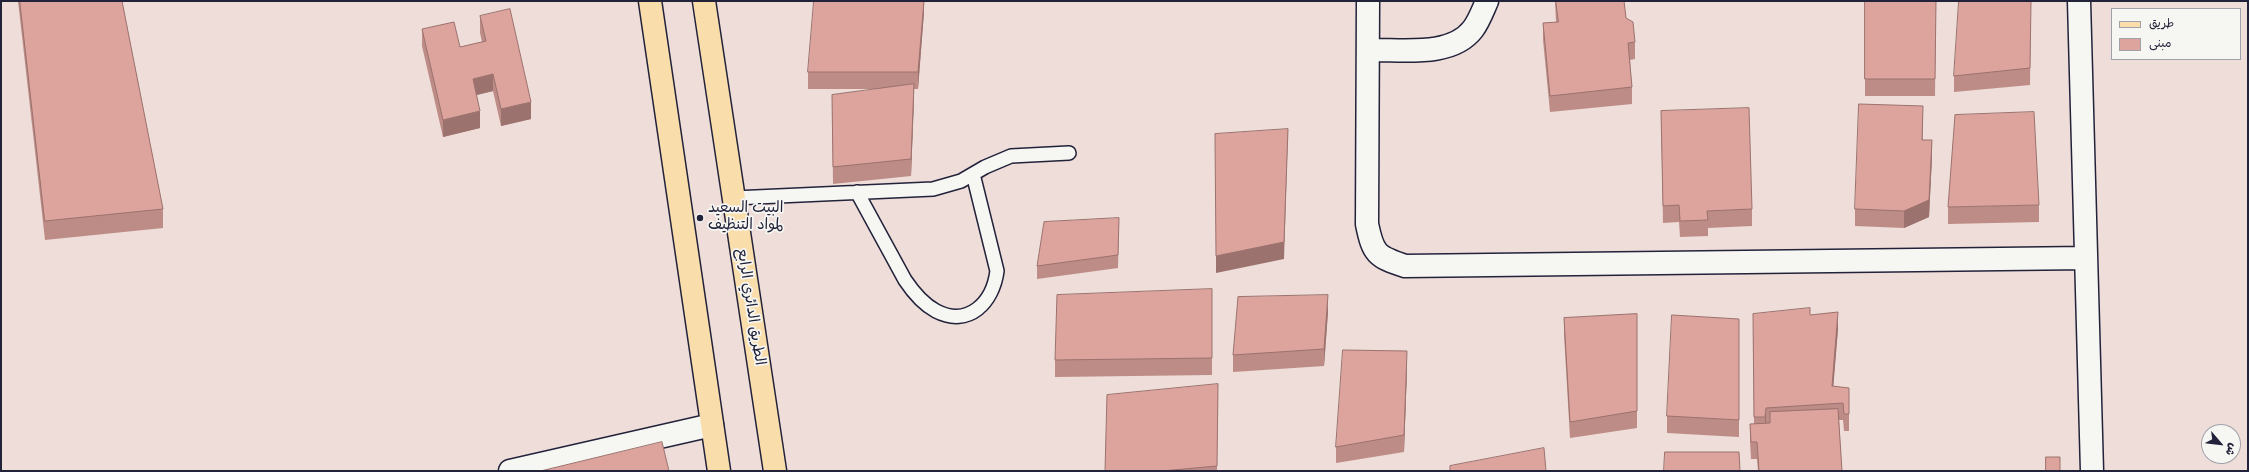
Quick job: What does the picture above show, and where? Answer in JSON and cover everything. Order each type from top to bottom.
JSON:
[{"type":"main road","points":[[650,1],[719,471]]},
{"type":"main road","name":"الطريق الدائري الرابع","points":[[704,1],[775,471]]},
{"type":"street","points":[[1368,1],[1367,224],[1371,245],[1383,259],[1405,266],[2086,258]]},
{"type":"street","points":[[1368,50],[1432,49],[1455,45],[1473,29],[1487,1]]},
{"type":"street","points":[[2079,1],[2092,471]]},
{"type":"street","points":[[510,471],[712,425]]},
{"type":"lane","points":[[734,198],[934,189],[961,181],[985,166],[1011,156],[1069,153]]},
{"type":"lane","points":[[857,192],[914,292],[936,311],[948,315],[961,316],[974,312],[984,304],[996,283],[997,271],[973,174]]},
{"type":"building","points":[[20,1],[122,1],[163,209],[45,221]]},
{"type":"building","points":[[814,1],[924,1],[918,72],[808,72]]},
{"type":"building","points":[[1556,1],[1624,1],[1626,18],[1633,22],[1635,42],[1628,43],[1632,87],[1550,96],[1543,23],[1558,22]]},
{"type":"building","points":[[1865,1],[1936,1],[1935,79],[1865,79]]},
{"type":"building","points":[[1959,1],[2031,1],[2030,68],[1954,76]]},
{"type":"building","points":[[510,9],[531,102],[501,109],[493,74],[473,79],[480,111],[443,120],[422,29],[454,22],[460,47],[486,41],[480,16]]},
{"type":"building","points":[[914,84],[911,159],[833,167],[832,95]]},
{"type":"building","points":[[1859,104],[1923,106],[1922,140],[1932,140],[1929,200],[1904,211],[1855,209]]},
{"type":"building","points":[[1749,108],[1752,209],[1707,211],[1708,220],[1680,221],[1679,205],[1663,206],[1661,111]]},
{"type":"building","points":[[2034,112],[2039,205],[1948,207],[1955,115]]},
{"type":"building","points":[[1288,129],[1284,242],[1216,256],[1215,134]]},
{"type":"building","points":[[1119,218],[1118,255],[1037,266],[1044,222]]},
{"type":"building","points":[[1212,289],[1212,358],[1055,360],[1057,295]]},
{"type":"building","points":[[1328,295],[1324,349],[1233,355],[1238,297]]},
{"type":"building","points":[[1810,308],[1810,315],[1838,312],[1832,386],[1849,388],[1849,414],[1844,414],[1843,403],[1766,408],[1765,417],[1754,417],[1753,314]]},
{"type":"building","points":[[1637,314],[1637,411],[1570,422],[1564,318]]},
{"type":"building","points":[[1672,315],[1739,319],[1739,420],[1667,416]]},
{"type":"building","points":[[1343,350],[1407,351],[1404,435],[1336,447]]},
{"type":"building","points":[[1218,384],[1217,466],[1162,471],[1105,471],[1107,395]]},
{"type":"building","points":[[1838,409],[1842,471],[1759,471],[1757,442],[1751,442],[1750,424],[1770,423],[1770,412]]},
{"type":"building","points":[[662,442],[669,471],[541,471]]},
{"type":"building","points":[[1544,448],[1546,471],[1450,471],[1450,466]]},
{"type":"building","points":[[1665,452],[1739,452],[1740,471],[1664,471]]},
{"type":"building","points":[[2046,457],[2060,457],[2060,471],[2046,471]]},
{"type":"place","name":"البيت السعيد لمواد التنظيف","points":[[700,218]]}]
